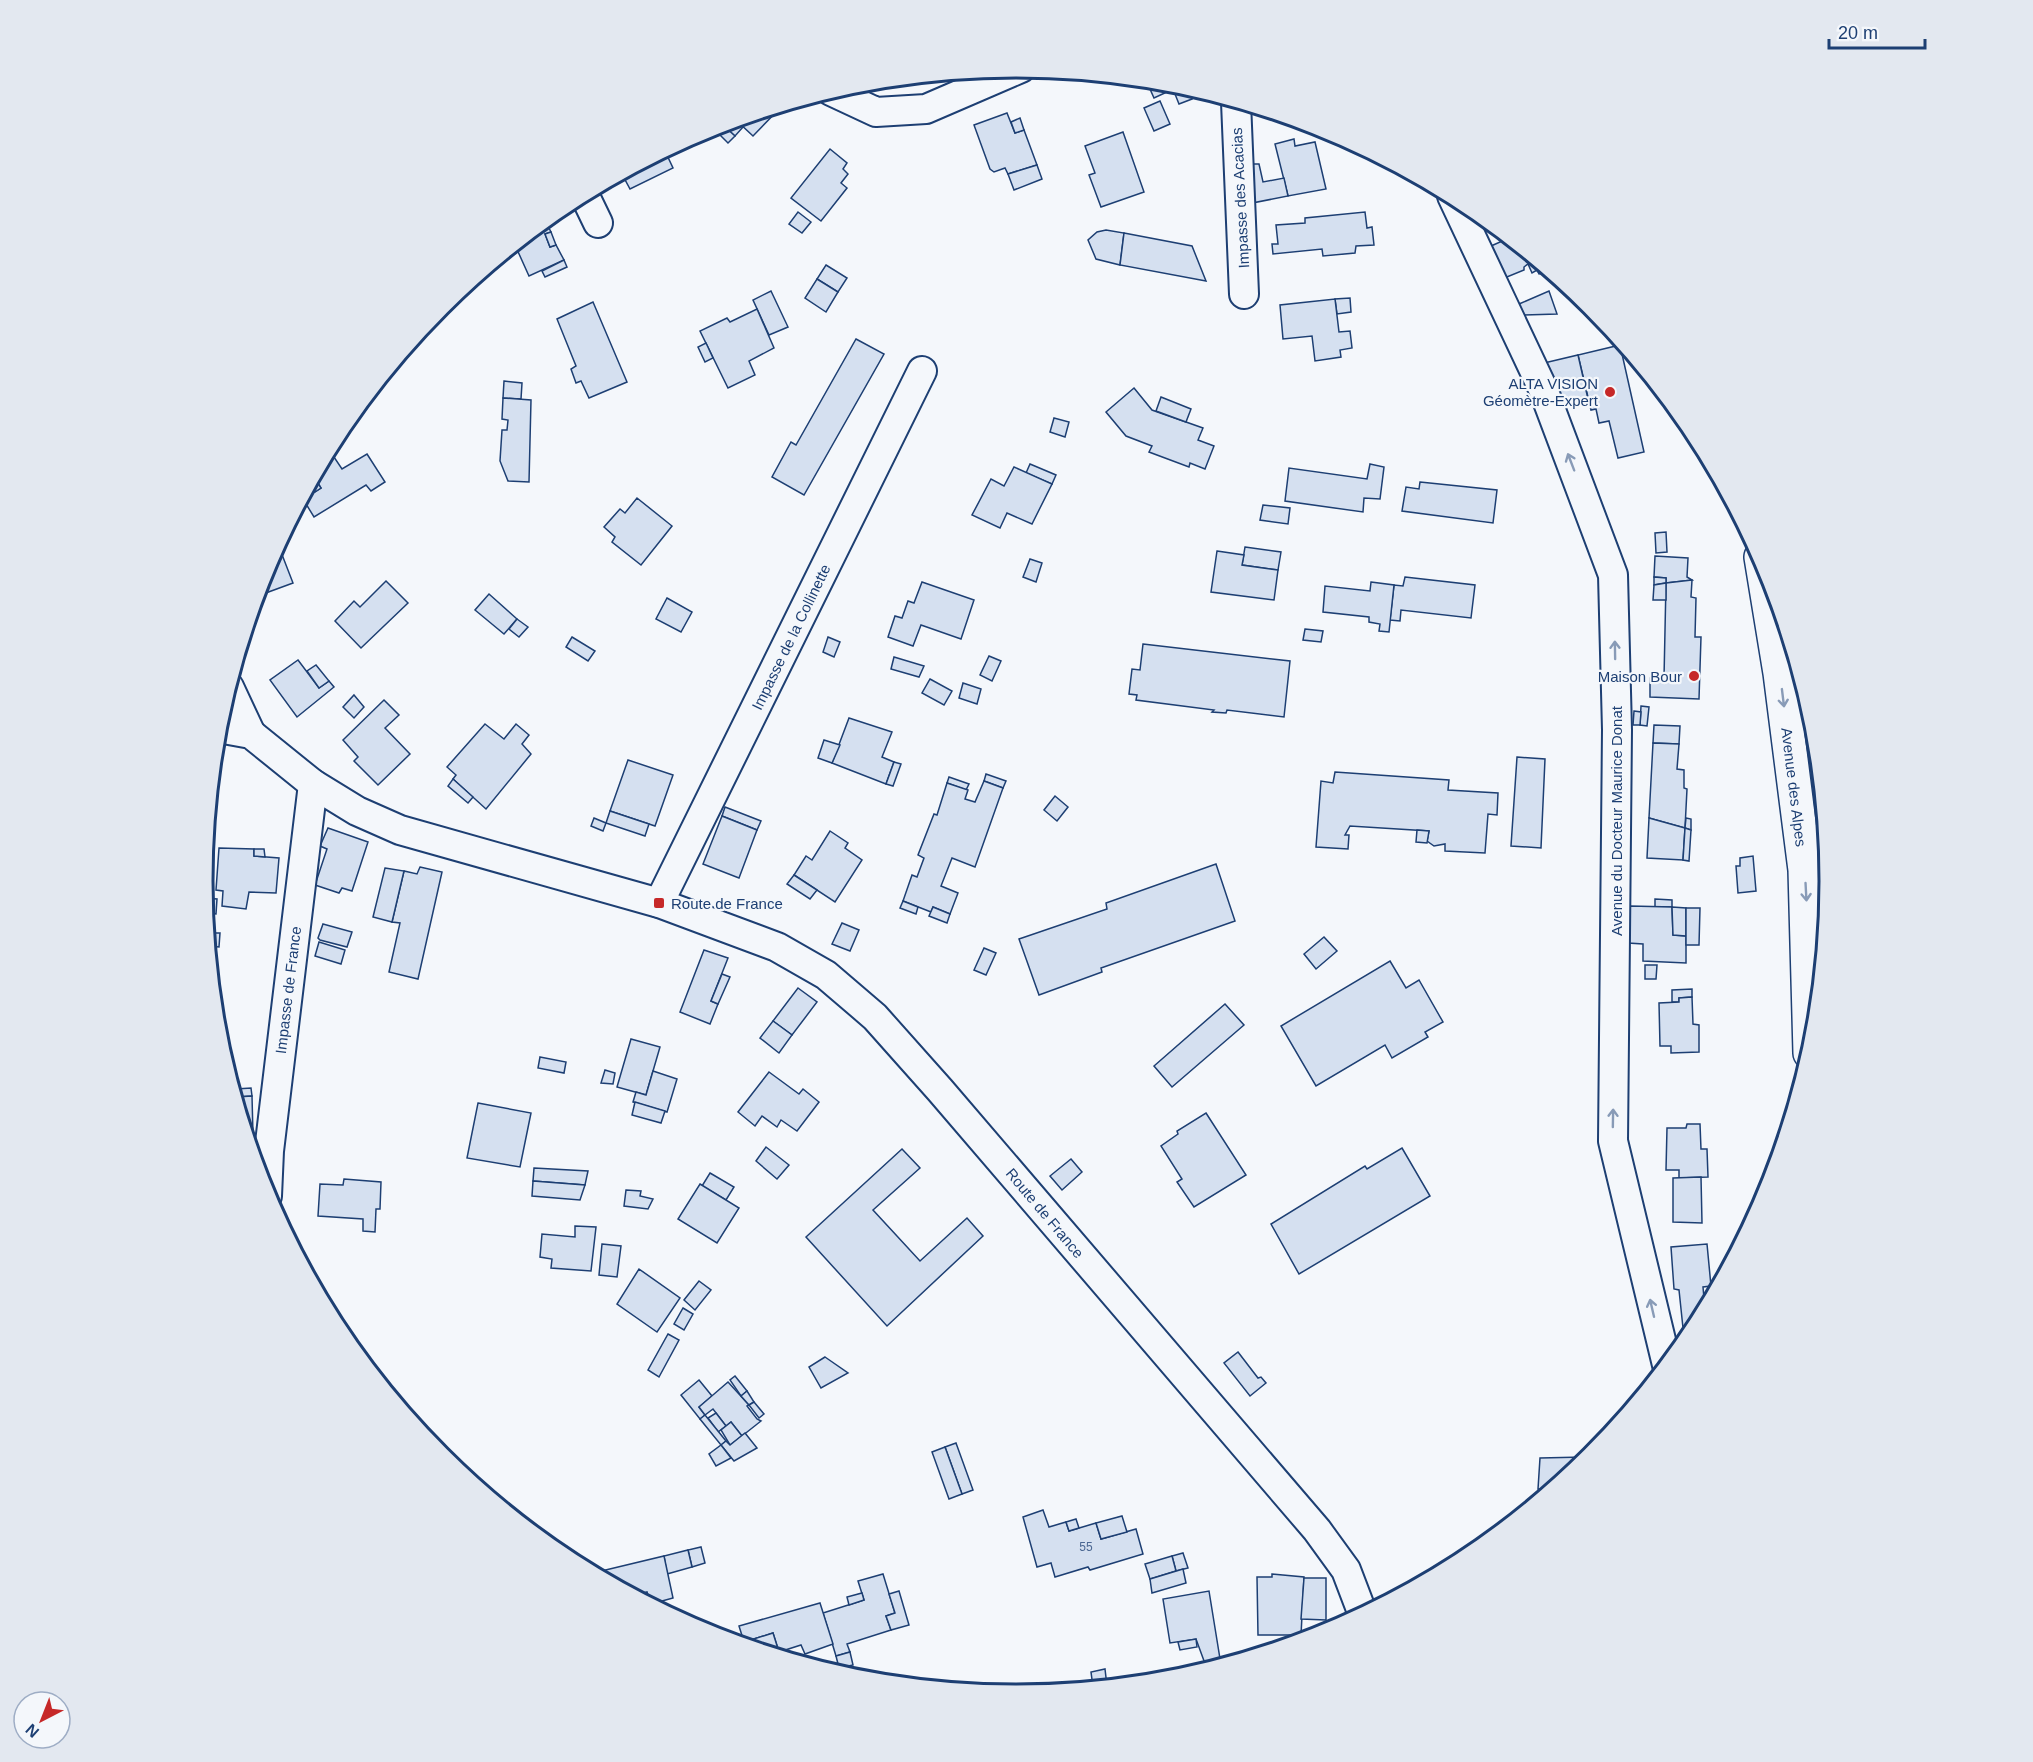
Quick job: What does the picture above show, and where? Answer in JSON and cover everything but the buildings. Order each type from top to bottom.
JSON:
[{"type":"main road","name":"Avenue des Alpes","points":[[1768,600],[1780,673],[1804,870],[1809,1011]]},
{"type":"street","points":[[844,97],[876,112],[926,109],[996,79]]},
{"type":"street","name":"Impasse des Acacias","points":[[1236,109],[1244,294]]},
{"type":"street","points":[[588,202],[598,223]]},
{"type":"street","name":"Avenue du Docteur Maurice Donat","points":[[1459,210],[1543,390],[1613,575],[1617,730],[1613,1142],[1665,1355]]},
{"type":"street","name":"Impasse de la Collinette","points":[[659,903],[922,371]]},
{"type":"street","points":[[235,698],[251,734]]},
{"type":"street","name":"Route de France","points":[[228,730],[251,734],[313,784],[357,811],[399,830],[659,903],[777,947],[826,975],[875,1017],[1317,1530],[1346,1570],[1360,1606]]},
{"type":"street","name":"Impasse de France","points":[[268,1170],[313,784]]},
{"type":"place","name":"ALTA VISION Géomètre-Expert","points":[[1610,392]]},
{"type":"place","name":"Maison Bour","points":[[1694,676]]},
{"type":"place","name":"Route de France","points":[[659,903]]}]
